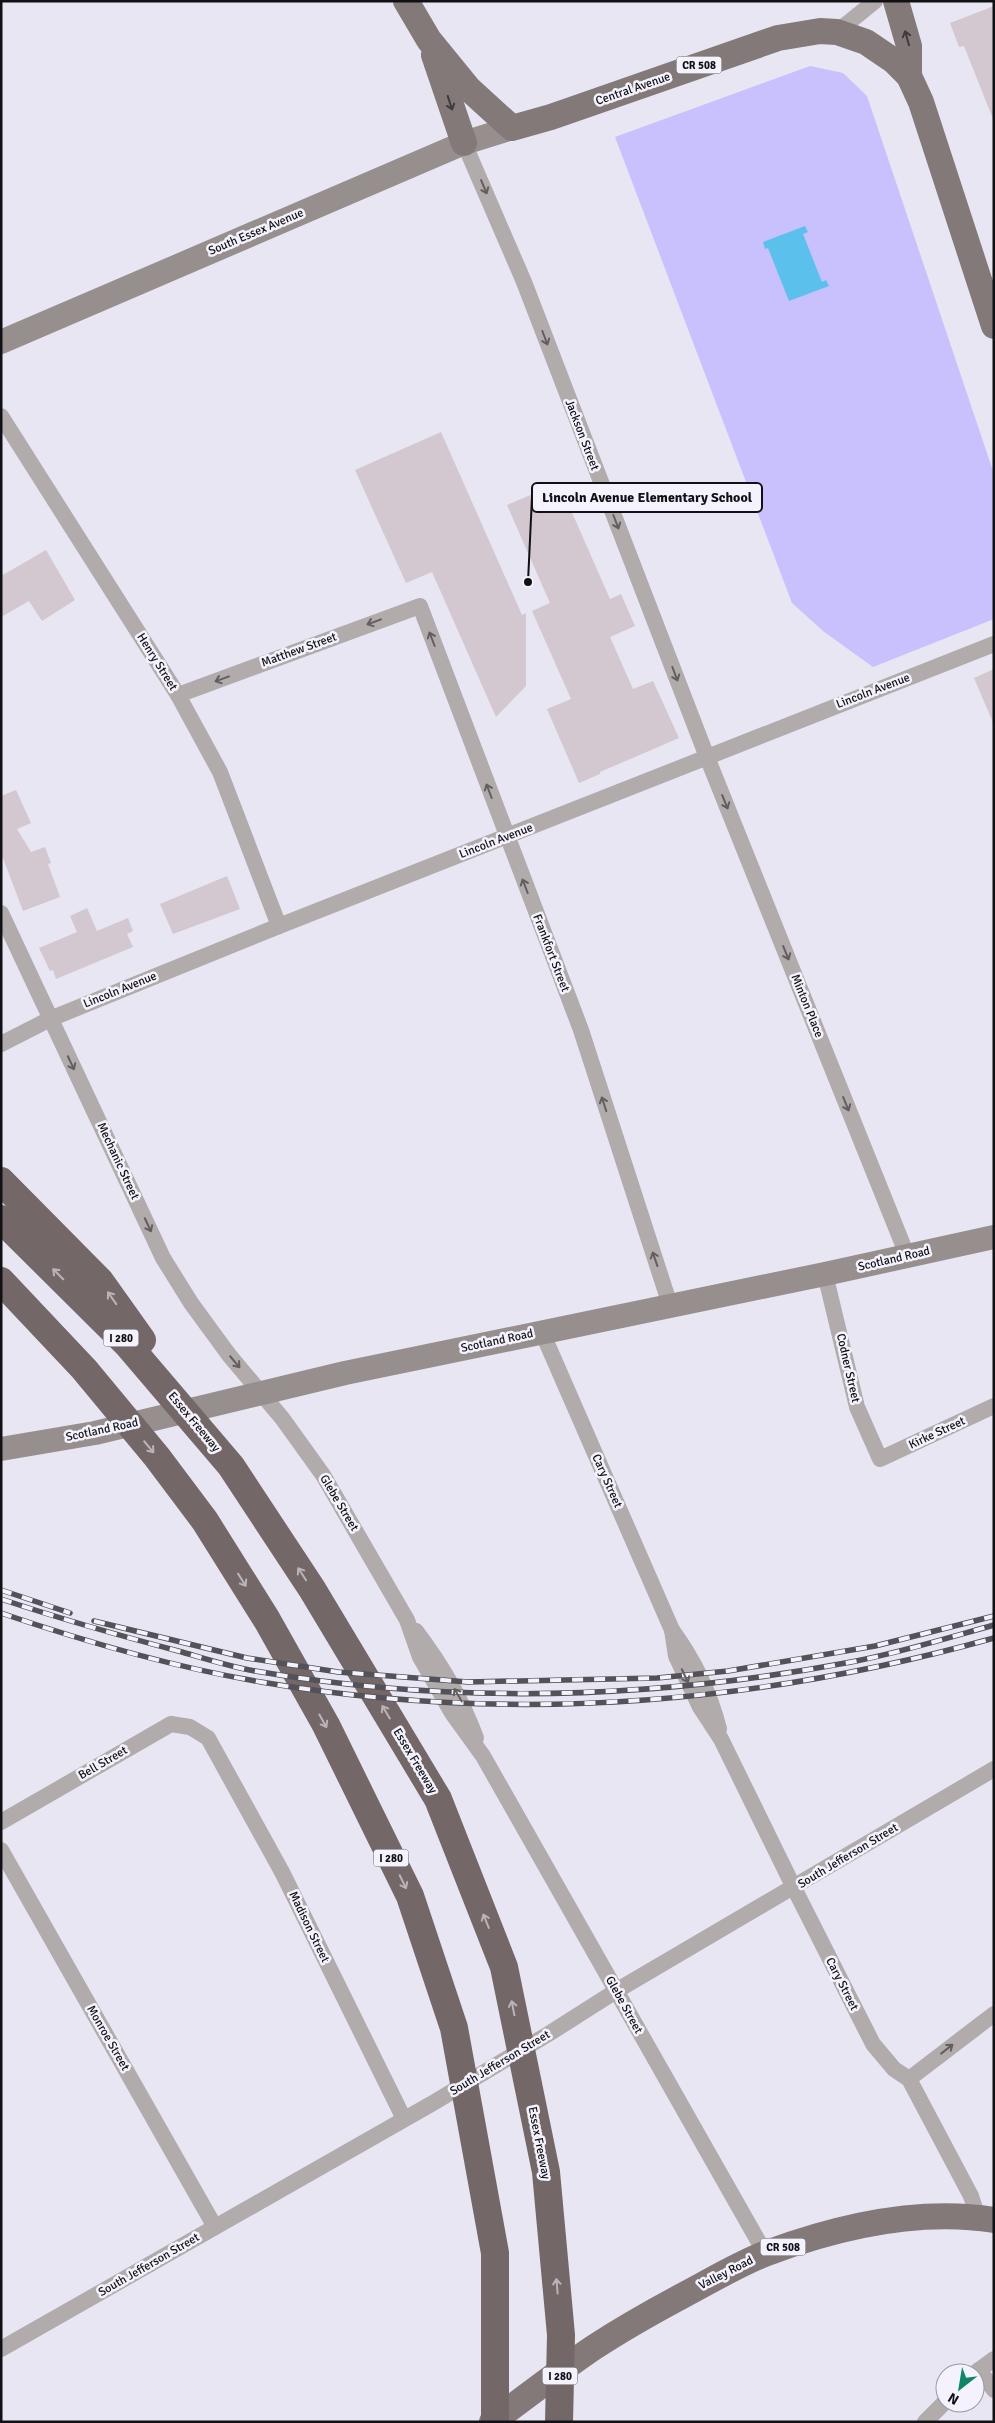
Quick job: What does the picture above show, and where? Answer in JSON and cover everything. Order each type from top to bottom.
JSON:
[{"type":"highway","points":[[1,1180],[100,1281],[231,1466]]},
{"type":"highway","name":"Essex Freeway","points":[[1,1219],[127,1344],[231,1466],[312,1589],[438,1799],[504,1967],[546,2172],[561,2335],[559,2422]]},
{"type":"highway","name":"I 280","points":[[1,1281],[84,1369],[157,1457],[205,1521],[267,1620],[326,1725],[410,1896],[454,2028],[495,2253],[494,2422]]},
{"type":"highway","points":[[1,1302],[84,1369]]},
{"type":"highway","points":[[561,2335],[575,2422]]},
{"type":"main road","points":[[406,1],[429,40],[468,89],[512,128]]},
{"type":"main road","points":[[896,1],[909,46],[909,76]]},
{"type":"main road","name":"Central Avenue","points":[[512,128],[564,112],[778,38],[820,31],[837,32],[866,42],[894,61],[909,76],[921,102],[994,326]]},
{"type":"main road","points":[[429,40],[464,143]]},
{"type":"main road","name":"South Essex Avenue","points":[[1,342],[464,143],[512,128]]},
{"type":"main road","name":"Scotland Road","points":[[1,1449],[95,1433],[345,1373],[825,1274],[994,1237]]},
{"type":"main road","name":"Valley Road","points":[[494,2422],[594,2347],[651,2312],[765,2253],[873,2222],[934,2217],[986,2219]]},
{"type":"street","points":[[837,32],[875,1]]},
{"type":"street","name":"Jackson Street","points":[[464,143],[524,282],[707,757]]},
{"type":"street","name":"Henry Street","points":[[1,416],[178,695],[220,772],[279,926]]},
{"type":"street","name":"Matthew Street","points":[[178,695],[420,606]]},
{"type":"street","name":"Frankfort Street","points":[[420,606],[506,837],[581,1030],[670,1305]]},
{"type":"street","name":"Lincoln Avenue","points":[[1,1044],[50,1019],[279,926],[994,644]]},
{"type":"street","name":"Minton Place","points":[[707,757],[907,1255]]},
{"type":"street","name":"Mechanic Street","points":[[1,913],[163,1258],[191,1303],[229,1355],[261,1393]]},
{"type":"street","name":"Codner Street","points":[[825,1274],[857,1407],[880,1459]]},
{"type":"street","name":"Cary Street","points":[[542,1332],[672,1630],[690,1655],[709,1696],[722,1739],[794,1888],[873,2044],[894,2069],[909,2079],[971,2196],[986,2219]]},
{"type":"street","name":"Glebe Street","points":[[261,1393],[282,1418],[323,1475],[407,1620],[420,1657],[452,1713],[483,1756],[765,2253]]},
{"type":"street","name":"Kirke Street","points":[[880,1459],[994,1406]]},
{"type":"street","name":"Bell Street","points":[[1,1822],[172,1724],[190,1727],[208,1738]]},
{"type":"street","name":"Madison Street","points":[[208,1738],[282,1872],[404,2119]]},
{"type":"street","name":"South Jefferson Street","points":[[1,2349],[433,2103],[616,1991],[994,1770]]},
{"type":"street","name":"Monroe Street","points":[[1,1850],[215,2227]]},
{"type":"street","points":[[909,2079],[994,2014]]},
{"type":"street","points":[[985,2380],[994,2390]]},
{"type":"street","points":[[925,2422],[935,2412]]},
{"type":"shaded area","points":[[810,66],[843,73],[867,96],[994,474],[994,619],[873,667],[823,631],[792,603],[615,137]]},
{"type":"water","points":[[805,226],[808,232],[803,234],[822,282],[826,280],[829,286],[789,301],[768,248],[765,249],[763,242]]},
{"type":"building","points":[[994,6],[993,119],[964,46],[959,47],[950,23]]},
{"type":"building","points":[[441,432],[522,615],[526,613],[526,686],[496,717],[432,572],[406,583],[355,470]]},
{"type":"building","points":[[559,483],[610,599],[621,594],[635,626],[610,637],[633,689],[653,681],[679,738],[579,783],[547,709],[571,699],[532,611],[550,603],[507,505]]},
{"type":"building","points":[[46,550],[75,600],[42,621],[29,601],[1,617],[1,576]]},
{"type":"building","points":[[994,669],[994,725],[974,678]]},
{"type":"building","points":[[16,790],[31,823],[17,829],[31,852],[45,847],[51,863],[48,864],[60,897],[23,911],[1,853],[1,796]]},
{"type":"building","points":[[227,876],[240,909],[173,934],[160,904]]},
{"type":"building","points":[[87,908],[97,931],[128,918],[133,931],[127,934],[133,947],[56,979],[53,970],[50,971],[39,948],[77,932],[70,916]]},
{"type":"railway","points":[[1,1590],[70,1613]]},
{"type":"railway","points":[[1,1599],[91,1627],[218,1663],[246,1669],[329,1682],[478,1693],[553,1693],[703,1684],[851,1662],[923,1645],[994,1625]]},
{"type":"railway","points":[[1,1613],[130,1653],[228,1676],[353,1695],[446,1702],[538,1704],[630,1701],[721,1692],[813,1679],[904,1661],[994,1638]]},
{"type":"railway","points":[[94,1621],[247,1658],[338,1672],[468,1682],[657,1678],[728,1671],[875,1646],[994,1616]]},
{"type":"place","name":"Lincoln Avenue Elementary School","points":[[528,582]]}]
